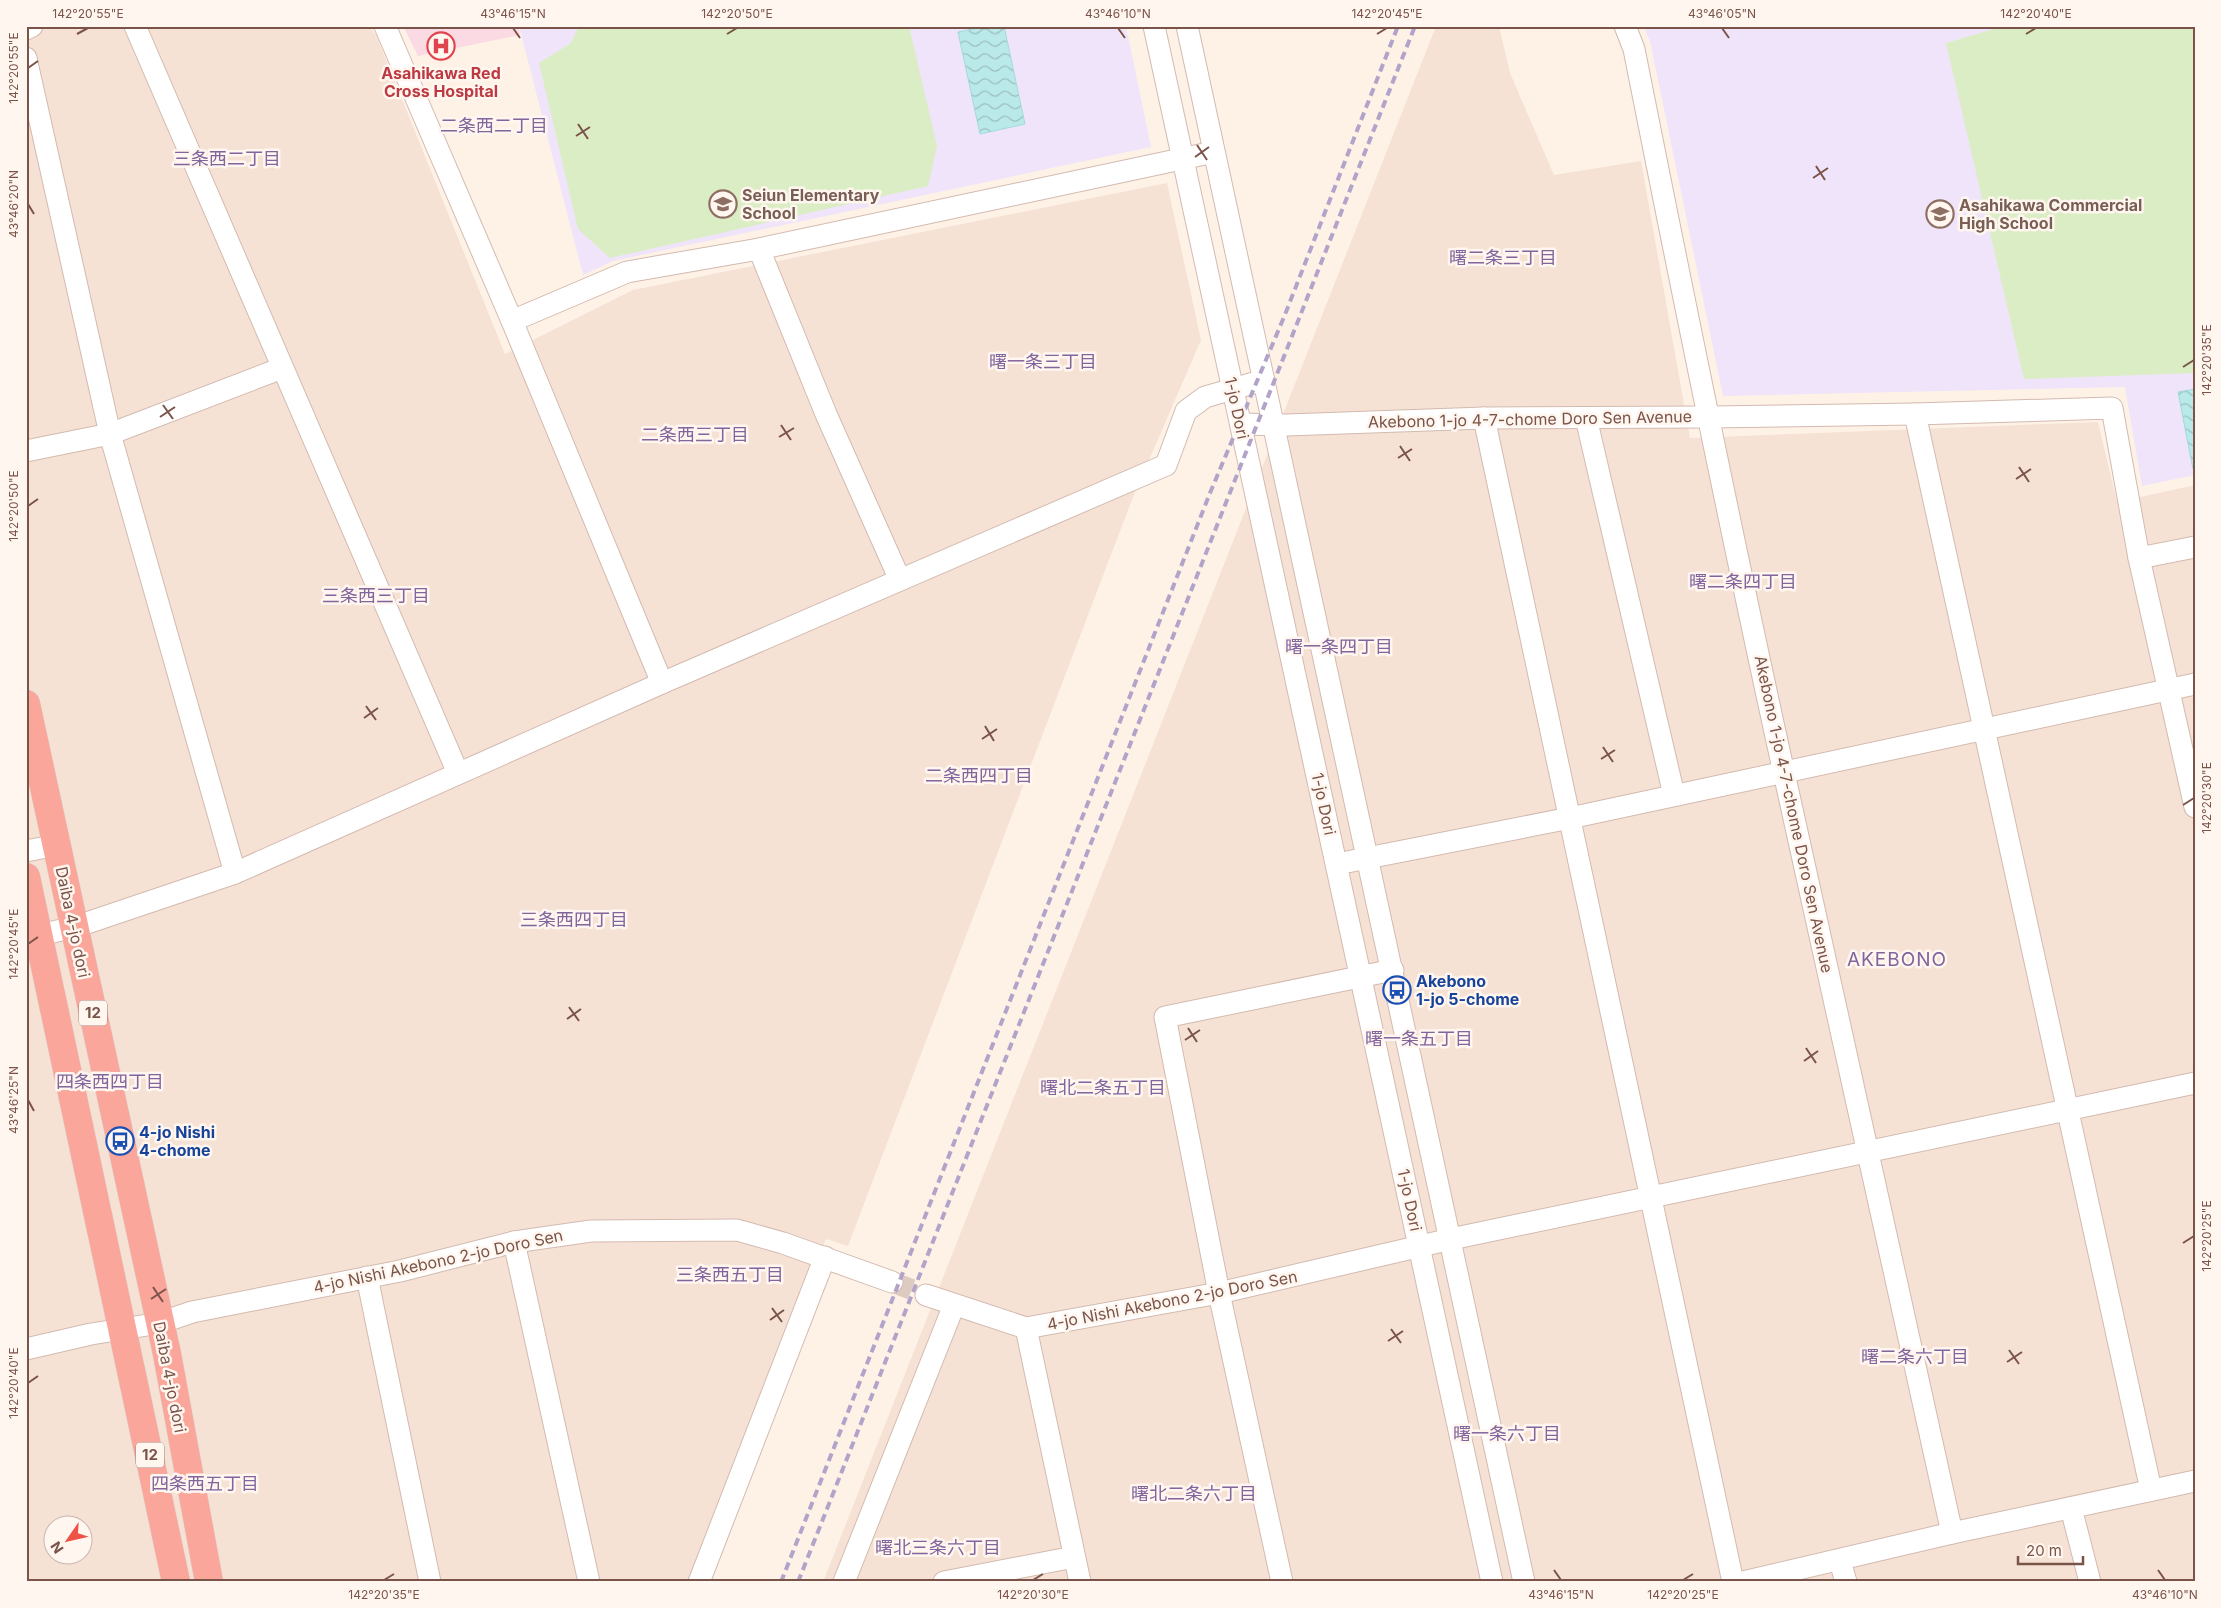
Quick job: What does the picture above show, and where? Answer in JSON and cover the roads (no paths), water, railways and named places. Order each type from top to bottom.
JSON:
[{"type":"highway","name":"Daiba 4-jo dori","points":[[26,704],[160,1323],[209,1582]]},
{"type":"highway","name":"12","points":[[26,877],[176,1582]]},
{"type":"street","points":[[26,29],[32,26]]},
{"type":"street","points":[[135,26],[458,773]]},
{"type":"street","points":[[386,26],[512,321],[662,683]]},
{"type":"street","name":"1-jo Dori","points":[[1154,26],[1492,1582]]},
{"type":"street","name":"1-jo Dori","points":[[1187,26],[1393,970],[1524,1582]]},
{"type":"street","points":[[1624,26],[1634,49],[1709,418],[2112,408],[2138,558],[2195,807]]},
{"type":"street","points":[[26,58],[110,434],[235,873]]},
{"type":"street","points":[[512,321],[627,272],[759,249],[1214,152]]},
{"type":"street","points":[[759,249],[826,414],[900,580]]},
{"type":"street","points":[[26,451],[110,434],[282,368]]},
{"type":"street","points":[[39,935],[74,927],[235,873],[662,683],[1166,465],[1186,411],[1205,397],[1264,380]]},
{"type":"street","points":[[1915,414],[2151,1490]]},
{"type":"street","points":[[1484,418],[1733,1582]]},
{"type":"street","name":"Akebono 1-jo 4-7-chome Doro Sen Avenue","points":[[1241,424],[1273,423],[1287,425],[1484,418],[1709,418],[1784,770],[1870,1152],[1952,1533]]},
{"type":"street","points":[[1586,418],[1674,795]]},
{"type":"street","points":[[2138,558],[2195,546]]},
{"type":"street","points":[[1337,864],[1570,818],[1784,770],[1984,730],[2195,684]]},
{"type":"street","points":[[26,851],[57,845]]},
{"type":"street","points":[[1282,1582],[1219,1293],[1165,1017],[1393,970]]},
{"type":"street","name":"4-jo Nishi Akebono 2-jo Doro Sen","points":[[926,1295],[1026,1328],[1219,1293],[1451,1239],[2195,1082]]},
{"type":"street","name":"4-jo Nishi Akebono 2-jo Doro Sen","points":[[26,1349],[123,1328],[160,1323],[192,1312],[367,1277],[514,1242],[591,1230],[737,1230],[783,1242],[892,1282]]},
{"type":"street","points":[[514,1242],[590,1582]]},
{"type":"street","points":[[699,1582],[825,1257]]},
{"type":"street","points":[[367,1277],[430,1582]]},
{"type":"street","points":[[844,1582],[954,1305]]},
{"type":"street","points":[[1026,1328],[1080,1582]]},
{"type":"street","points":[[1743,1582],[1952,1533],[2195,1481]]},
{"type":"street","points":[[2071,1508],[2090,1582]]},
{"type":"street","points":[[944,1582],[1074,1557]]},
{"type":"street","points":[[1840,1560],[1846,1582]]},
{"type":"water","points":[[988,26],[1004,26],[1025,124],[980,134],[958,32]]},
{"type":"water","points":[[2195,389],[2195,468],[2193,469],[2178,392]]},
{"type":"tunnel","points":[[892,1282],[926,1295]]},
{"type":"railway","points":[[781,1582],[1210,493],[1284,317],[1398,26]]},
{"type":"railway","points":[[798,1582],[1415,26]]},
{"type":"place","name":"Asahikawa Red Cross Hospital","points":[[441,46]]},
{"type":"place","name":"Seiun Elementary School","points":[[723,204]]},
{"type":"place","name":"Asahikawa Commercial High School","points":[[1940,214]]},
{"type":"place","name":"Akebono 1-jo 5-chome","points":[[1397,990]]},
{"type":"place","name":"4-jo Nishi 4-chome","points":[[120,1141]]},
{"type":"district","name":"二条西二丁目","points":[[494,126]]},
{"type":"district","name":"三条西二丁目","points":[[227,159]]},
{"type":"district","name":"曙二条三丁目","points":[[1503,258]]},
{"type":"district","name":"曙一条三丁目","points":[[1043,362]]},
{"type":"district","name":"二条西三丁目","points":[[695,435]]},
{"type":"district","name":"曙二条四丁目","points":[[1743,582]]},
{"type":"district","name":"三条西三丁目","points":[[376,596]]},
{"type":"district","name":"曙一条四丁目","points":[[1339,647]]},
{"type":"district","name":"二条西四丁目","points":[[979,776]]},
{"type":"district","name":"三条西四丁目","points":[[574,920]]},
{"type":"district","name":"AKEBONO","points":[[1897,959]]},
{"type":"district","name":"曙一条五丁目","points":[[1419,1039]]},
{"type":"district","name":"四条西四丁目","points":[[110,1082]]},
{"type":"district","name":"曙北二条五丁目","points":[[1103,1088]]},
{"type":"district","name":"三条西五丁目","points":[[730,1275]]},
{"type":"district","name":"曙二条六丁目","points":[[1915,1357]]},
{"type":"district","name":"曙一条六丁目","points":[[1507,1434]]},
{"type":"district","name":"四条西五丁目","points":[[205,1484]]},
{"type":"district","name":"曙北二条六丁目","points":[[1194,1494]]},
{"type":"district","name":"曙北三条六丁目","points":[[938,1548]]}]
